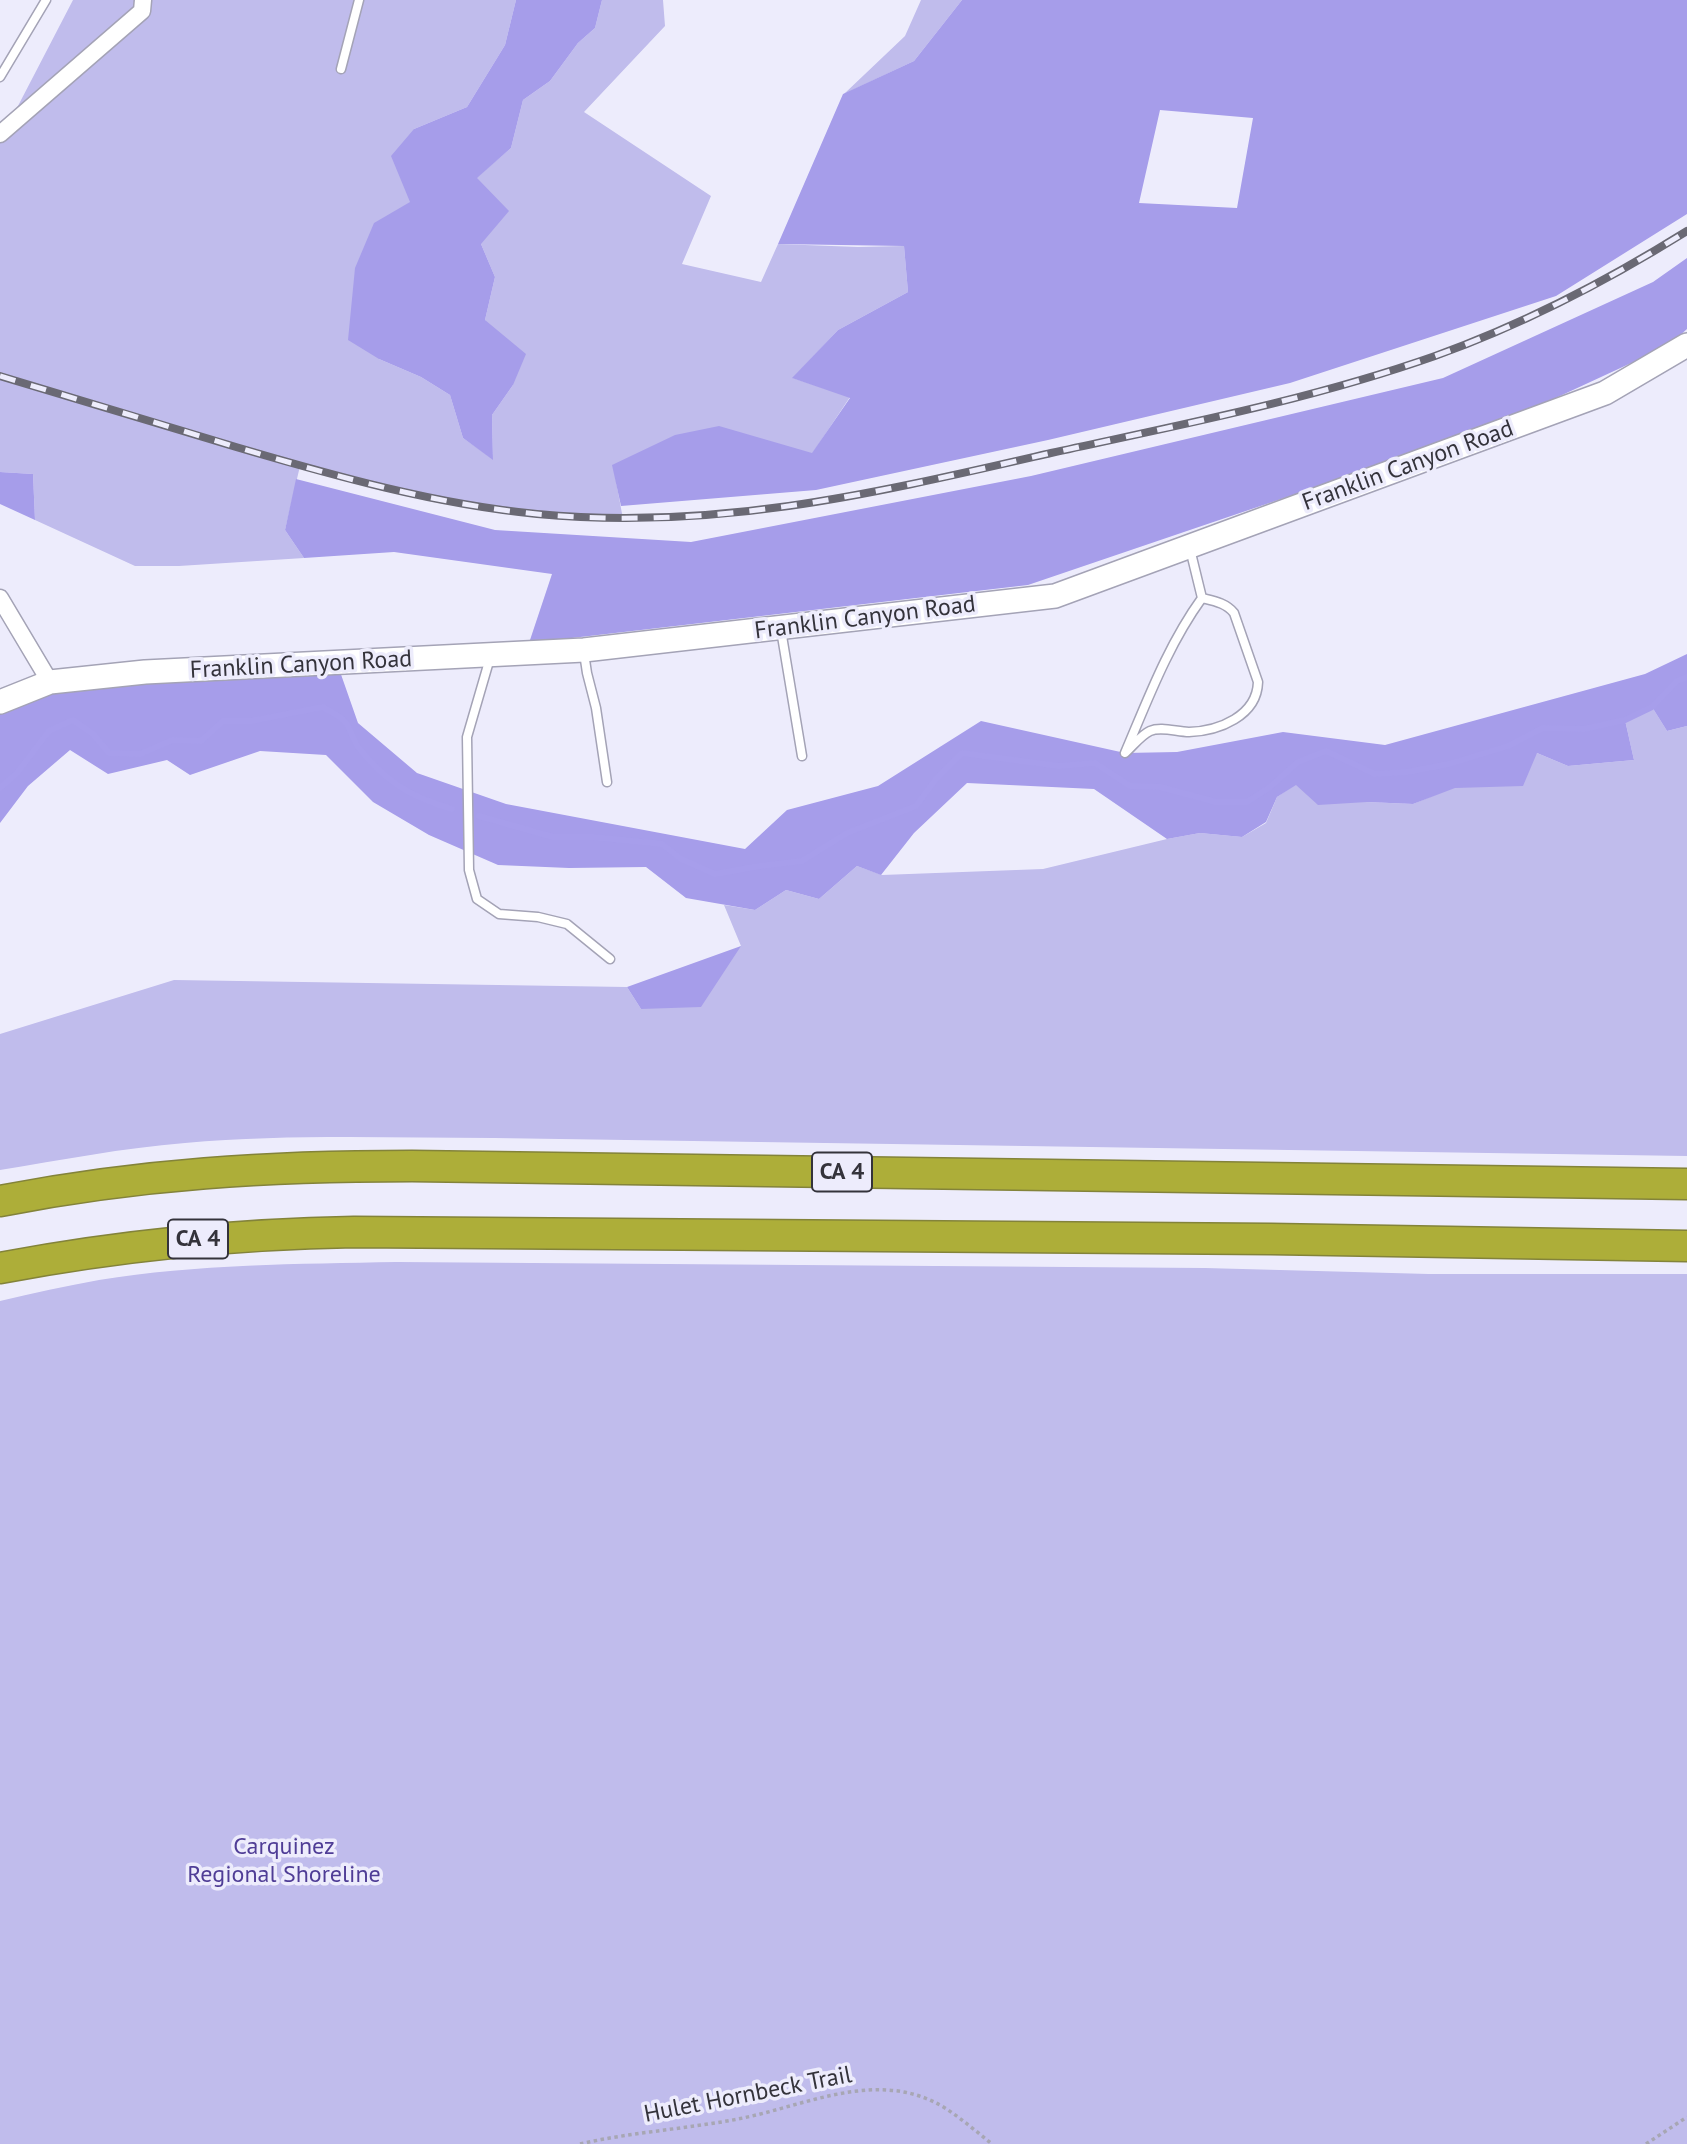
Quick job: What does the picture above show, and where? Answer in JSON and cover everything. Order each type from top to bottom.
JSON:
[{"type":"highway","name":"CA 4","points":[[0,1201],[97,1184],[186,1174],[320,1166],[1687,1184]]},
{"type":"highway","name":"CA 4","points":[[0,1268],[88,1252],[177,1241],[265,1234],[354,1232],[1230,1238],[1687,1246]]},
{"type":"street","points":[[0,134],[142,6]]},
{"type":"street","name":"Franklin Canyon Road","points":[[0,702],[50,682],[145,672],[584,650],[1055,596],[1605,393],[1687,345]]},
{"type":"street","points":[[0,598],[50,682]]},
{"type":"lane","points":[[0,77],[46,0]]},
{"type":"lane","points":[[341,69],[359,0]]},
{"type":"lane","points":[[1189,546],[1202,598]]},
{"type":"lane","points":[[1202,598],[1222,604],[1234,613],[1258,681],[1255,699],[1237,718],[1223,725],[1192,732],[1154,729],[1147,732],[1125,753],[1170,648],[1202,598]]},
{"type":"lane","points":[[781,627],[802,756]]},
{"type":"lane","points":[[584,650],[607,782]]},
{"type":"lane","points":[[491,656],[467,737],[469,870],[477,899],[499,914],[538,917],[567,924],[610,959]]},
{"type":"path","name":"Hulet Hornbeck Trail","points":[[580,2144],[740,2119],[841,2092],[884,2090],[913,2095],[944,2108],[992,2144]]},
{"type":"path","points":[[1646,2144],[1687,2117]]},
{"type":"green space","points":[[73,0],[516,0],[505,45],[467,107],[414,129],[410,202],[379,359],[421,377],[450,395],[463,438],[493,459],[492,415],[513,385],[485,320],[495,277],[481,244],[476,178],[511,148],[523,100],[550,81],[578,43],[595,28],[602,0],[663,0],[665,26],[584,112],[711,196],[682,264],[761,282],[778,244],[904,246],[908,292],[838,330],[793,378],[850,397],[812,454],[767,441],[613,465],[623,519],[545,515],[467,506],[300,466],[285,530],[304,558],[135,566],[35,520],[33,474],[0,472],[0,134],[6,129]]},
{"type":"green space","points":[[921,0],[962,0],[914,61],[844,94],[905,36]]},
{"type":"green space","points":[[1652,707],[1667,731],[1687,726],[1687,1156],[339,1137],[262,1138],[162,1145],[0,1170],[0,1034],[174,980],[627,987],[641,1009],[741,946],[724,905],[755,910],[786,890],[819,899],[857,866],[882,875],[1043,869],[1200,833],[1242,837],[1266,823],[1277,797],[1296,784],[1367,802],[1413,804],[1537,753],[1568,766],[1634,760],[1625,720]]},
{"type":"green space","name":"Carquinez Regional Shoreline","points":[[397,1262],[1205,1268],[1429,1274],[1687,1274],[1687,2144],[0,2144],[0,1301],[99,1280],[173,1271]]},
{"type":"shaded area","points":[[516,0],[602,0],[595,28],[578,43],[550,81],[523,100],[511,148],[477,178],[509,211],[481,244],[495,277],[485,320],[526,354],[513,385],[492,415],[493,460],[463,438],[450,395],[348,340],[355,268],[374,223],[410,202],[391,156],[414,129],[467,107],[505,45]]},
{"type":"shaded area","points":[[962,0],[1687,0],[1687,214],[1556,296],[1290,383],[1048,440],[816,490],[621,506],[612,465],[675,435],[719,426],[812,453],[850,398],[792,378],[838,330],[908,292],[904,246],[778,244],[843,94],[914,61]],"holes":[[[1160,110],[1253,118],[1237,208],[1139,203]]]},
{"type":"shaded area","points":[[1687,258],[1687,329],[1668,346],[1493,427],[1028,585],[529,643],[552,574],[394,552],[304,558],[285,530],[296,479],[495,530],[691,542],[1031,476],[1443,378],[1653,282]]},
{"type":"shaded area","points":[[0,472],[33,474],[35,520],[0,504]]},
{"type":"shaded area","points":[[1687,654],[1687,726],[1667,731],[1652,707],[1625,720],[1634,760],[1568,766],[1537,753],[1523,786],[1455,788],[1413,804],[1367,802],[1318,805],[1296,785],[1277,797],[1266,822],[1242,837],[1200,833],[1167,839],[1094,789],[967,783],[914,833],[881,875],[857,866],[819,899],[786,890],[755,910],[686,898],[646,867],[498,865],[429,835],[373,802],[326,755],[260,751],[190,775],[167,760],[108,774],[70,750],[28,786],[0,823],[0,702],[50,682],[337,663],[358,723],[417,773],[506,804],[745,849],[787,810],[878,786],[981,721],[1125,753],[1177,752],[1283,732],[1385,745],[1645,674]]},
{"type":"shaded area","points":[[741,946],[701,1007],[641,1009],[627,987]]},
{"type":"waterway","points":[[479,816],[553,837],[593,837],[662,844],[681,859],[715,874],[802,861],[847,833],[916,806],[936,779],[962,753],[1059,766],[1095,763],[1130,786],[1160,787],[1216,802],[1247,802],[1270,787],[1298,762],[1326,751],[1375,774],[1407,772],[1449,764],[1508,746],[1543,728],[1584,729],[1625,720],[1652,707],[1677,681],[1687,677]]},
{"type":"waterway","points":[[0,788],[17,773],[49,731],[73,720],[93,734],[109,753],[140,754],[173,740],[201,741],[223,721],[251,721],[323,707],[344,721],[358,747],[378,769],[399,786],[423,799],[452,809]]},
{"type":"railway","points":[[0,376],[310,468],[385,488],[460,503],[537,514],[604,518],[733,513],[796,505],[922,482],[1196,422],[1388,372],[1533,316],[1596,284],[1687,231]]}]
